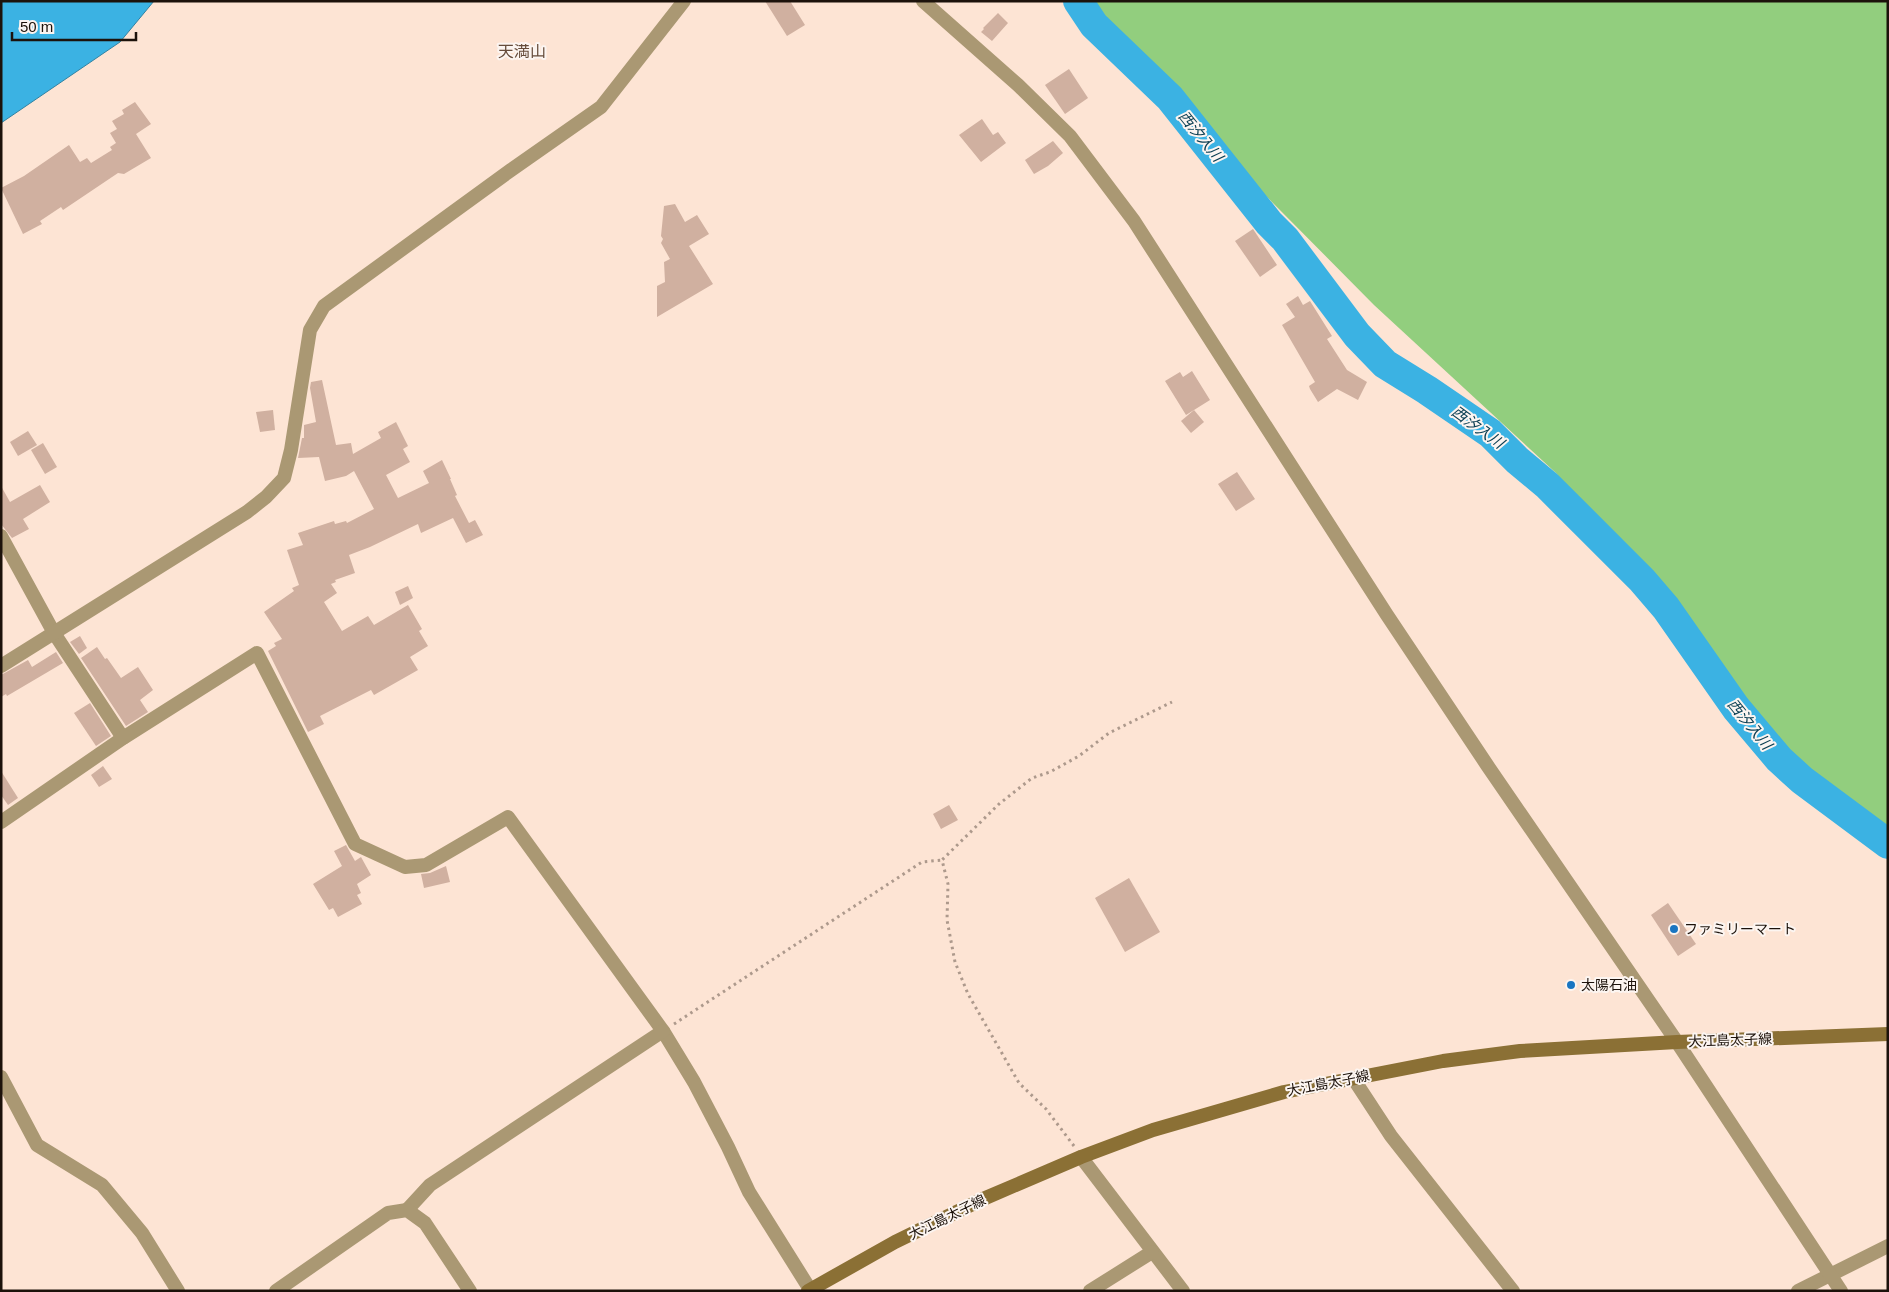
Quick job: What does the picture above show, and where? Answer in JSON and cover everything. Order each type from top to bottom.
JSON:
[{"type":"main road","name":"大江島太子線","points":[[810,1290],[895,1242],[983,1199],[1081,1157],[1153,1130],[1284,1092],[1443,1061],[1520,1051],[1677,1042],[1888,1034]]},
{"type":"street","points":[[1,666],[248,512],[266,497],[284,478],[291,450],[310,330],[324,306],[601,107],[684,1]]},
{"type":"street","points":[[923,1],[1018,85],[1070,136],[1134,221],[1387,615],[1487,766],[1677,1042],[1841,1291]]},
{"type":"street","points":[[1,536],[54,633],[123,738]]},
{"type":"street","points":[[1,822],[123,738],[257,653],[355,844],[405,867],[426,865],[508,817],[663,1031],[694,1082],[728,1147],[748,1192],[810,1290]]},
{"type":"street","points":[[276,1291],[388,1213],[406,1210],[430,1185],[663,1031]]},
{"type":"street","points":[[1,1077],[37,1145],[102,1184],[142,1234],[178,1291]]},
{"type":"street","points":[[1353,1078],[1391,1136],[1513,1291]]},
{"type":"street","points":[[1081,1157],[1183,1291]]},
{"type":"street","points":[[406,1210],[425,1223],[470,1291]]},
{"type":"street","points":[[1798,1291],[1830,1273],[1888,1246]]},
{"type":"street","points":[[1090,1291],[1152,1252]]},
{"type":"path","points":[[663,1031],[922,862],[942,860],[999,804],[1032,778],[1050,772],[1079,756],[1109,733],[1172,702]]},
{"type":"path","points":[[942,860],[948,884],[947,920],[955,962],[968,994],[1019,1083],[1046,1108],[1081,1157]]},
{"type":"green space","points":[[1068,1],[1888,1],[1888,827],[1873,820],[1766,741],[1556,473],[1374,305],[1183,112]]},
{"type":"water","points":[[1,1],[154,1],[120,42],[1,123]]},
{"type":"building","points":[[765,1],[790,1],[805,25],[787,36]]},
{"type":"building","points":[[998,13],[1008,23],[992,41],[981,32]]},
{"type":"building","points":[[1069,69],[1088,98],[1065,114],[1045,85]]},
{"type":"building","points":[[135,102],[151,124],[136,134],[151,158],[124,174],[118,173],[63,210],[61,207],[40,221],[42,224],[23,234],[1,188],[24,176],[69,145],[80,162],[87,158],[91,163],[112,150],[110,147],[116,143],[110,133],[117,129],[112,121],[124,114],[122,110]]},
{"type":"building","points":[[982,119],[993,135],[998,132],[1006,143],[981,162],[959,135]]},
{"type":"building","points":[[1053,141],[1063,153],[1048,166],[1034,174],[1025,160]]},
{"type":"building","points":[[675,204],[685,222],[697,215],[709,234],[689,246],[713,284],[657,317],[657,286],[665,282],[664,262],[670,259],[661,243],[663,239],[661,236],[664,206]]},
{"type":"building","points":[[1253,229],[1277,265],[1260,277],[1235,241]]},
{"type":"building","points":[[1298,296],[1303,305],[1310,301],[1332,336],[1327,339],[1347,370],[1367,382],[1358,400],[1337,389],[1318,402],[1310,389],[1309,386],[1315,382],[1282,325],[1295,317],[1286,304]]},
{"type":"building","points":[[1192,371],[1210,400],[1186,415],[1165,381],[1180,372],[1183,377]]},
{"type":"building","points":[[322,380],[336,445],[351,443],[353,454],[381,438],[378,432],[396,422],[408,446],[403,449],[410,462],[386,475],[398,498],[429,483],[423,471],[442,460],[457,495],[455,496],[469,523],[475,520],[483,535],[466,543],[453,518],[421,533],[418,524],[349,555],[355,573],[335,580],[336,582],[331,584],[337,593],[324,602],[342,631],[368,616],[374,625],[408,605],[422,629],[419,631],[428,646],[410,657],[418,670],[374,695],[371,690],[320,716],[324,724],[308,732],[268,651],[276,646],[274,643],[282,639],[264,612],[294,591],[292,588],[299,585],[287,550],[303,545],[298,533],[334,521],[335,524],[346,521],[347,523],[374,509],[354,471],[346,476],[325,481],[319,457],[298,458],[302,438],[304,438],[304,425],[316,422],[310,388],[311,382]]},
{"type":"building","points":[[273,410],[275,430],[260,432],[256,412]]},
{"type":"building","points":[[1194,410],[1204,422],[1191,433],[1181,421]]},
{"type":"building","points":[[28,431],[37,445],[18,456],[10,442]]},
{"type":"building","points":[[43,443],[57,467],[45,474],[31,450]]},
{"type":"building","points":[[1237,472],[1255,499],[1236,511],[1218,484]]},
{"type":"building","points":[[40,485],[50,502],[23,519],[29,529],[12,538],[1,524],[1,486],[10,502]]},
{"type":"building","points":[[408,586],[413,598],[400,605],[395,592]]},
{"type":"building","points":[[80,636],[87,648],[79,654],[70,642]]},
{"type":"building","points":[[97,647],[121,678],[138,667],[153,690],[140,700],[148,712],[126,726],[81,658]]},
{"type":"building","points":[[56,652],[63,663],[7,696],[6,694],[1,697],[1,675],[28,660],[32,667]]},
{"type":"building","points":[[90,703],[111,736],[96,746],[74,713]]},
{"type":"building","points":[[103,766],[112,779],[99,787],[91,775]]},
{"type":"building","points":[[1,771],[18,798],[8,805],[1,795]]},
{"type":"building","points":[[949,805],[958,820],[941,829],[933,814]]},
{"type":"building","points":[[346,845],[355,861],[361,857],[371,875],[357,884],[361,893],[357,895],[362,904],[338,917],[333,908],[329,910],[313,884],[342,866],[334,851]]},
{"type":"building","points":[[446,866],[450,882],[424,888],[421,874],[430,873]]},
{"type":"building","points":[[1129,878],[1160,932],[1125,952],[1095,898]]},
{"type":"building","points":[[1668,903],[1696,944],[1678,956],[1651,915]]},
{"type":"waterway","name":"西汐入川","points":[[1078,1],[1094,25],[1170,98],[1269,223],[1285,239],[1357,335],[1385,364],[1490,433],[1517,460],[1547,485],[1642,580],[1666,608],[1736,708],[1779,759],[1802,780],[1888,844]]},
{"type":"place","name":"ファミリーマート","points":[[1674,929]]},
{"type":"place","name":"太陽石油","points":[[1571,985]]},
{"type":"district","name":"天満山","points":[[522,51]]}]
